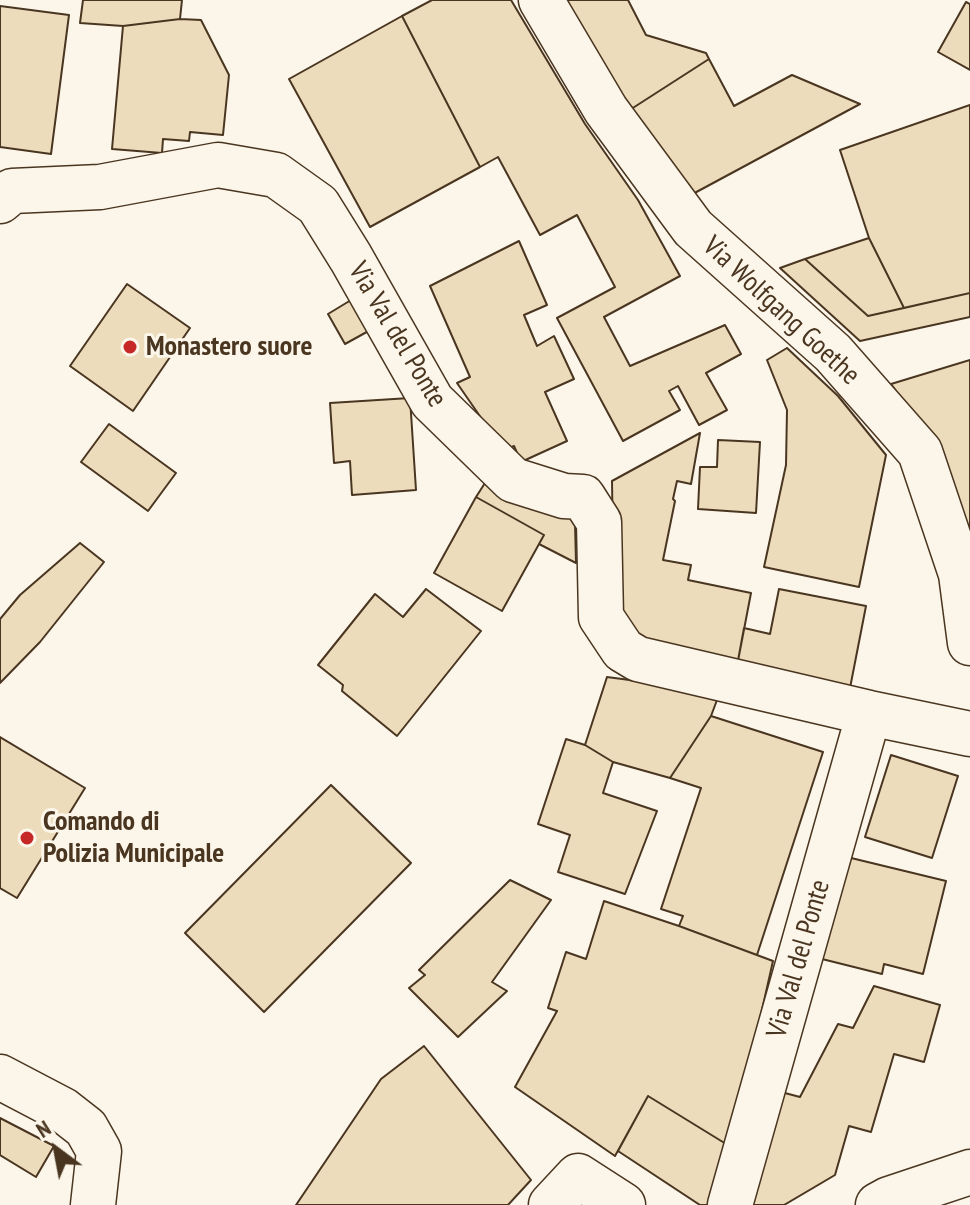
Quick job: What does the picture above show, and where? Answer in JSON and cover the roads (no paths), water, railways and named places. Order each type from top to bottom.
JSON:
[{"type":"street","name":"Via Wolfgang Goethe","points":[[541,0],[606,110],[693,228],[833,353],[920,452],[961,574],[970,643]]},
{"type":"street","name":"Via Val del Ponte","points":[[0,201],[12,191],[100,187],[218,165],[276,175],[318,205],[432,401],[513,480],[564,496],[583,497],[599,522],[601,617],[623,650],[638,659],[970,734]]},
{"type":"street","name":"Via Val del Ponte","points":[[730,1205],[869,713]]},
{"type":"street","points":[[0,1077],[63,1110],[86,1128],[99,1151],[93,1205]]},
{"type":"street","points":[[878,1205],[970,1172]]},
{"type":"street","points":[[551,1205],[578,1176],[623,1205]]},
{"type":"place","name":"Monastero suore","points":[[130,347]]},
{"type":"place","name":"Comando di Polizia Municipale","points":[[27,838]]}]
